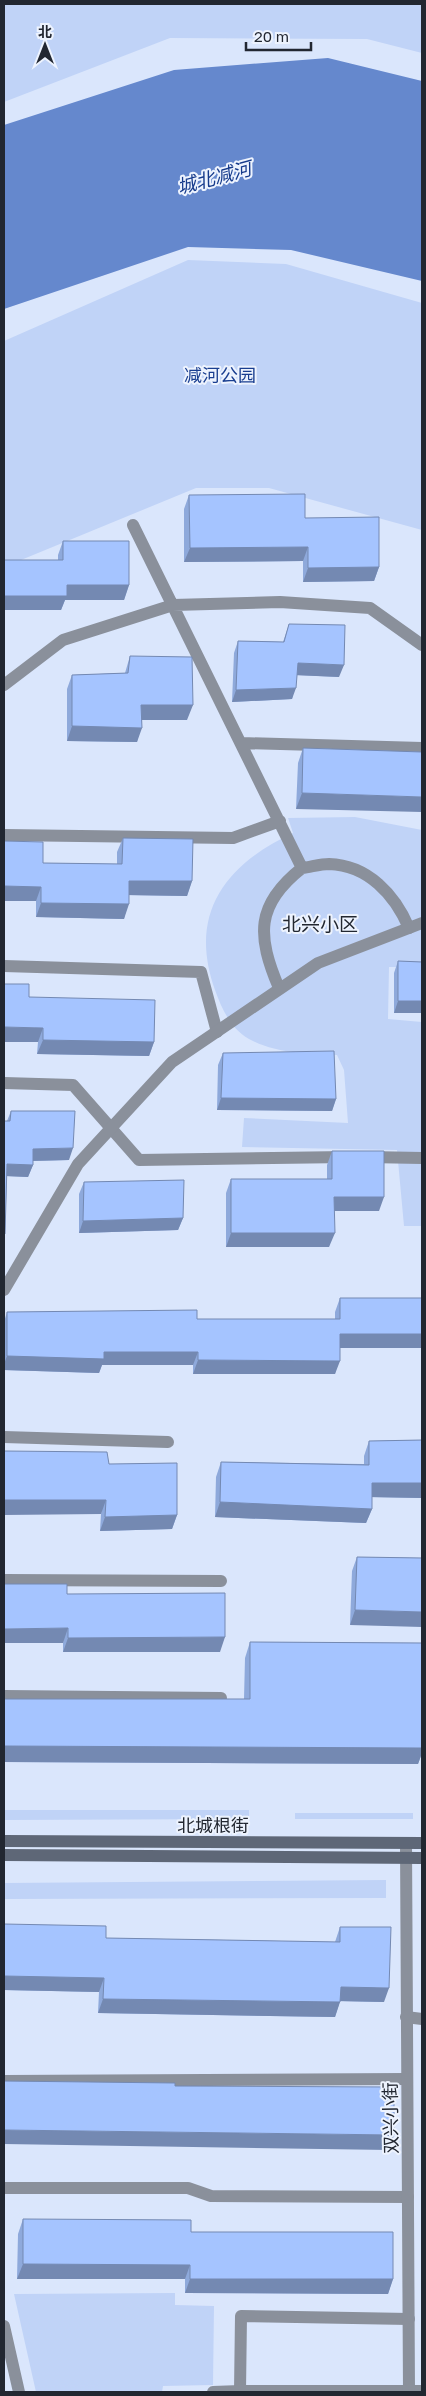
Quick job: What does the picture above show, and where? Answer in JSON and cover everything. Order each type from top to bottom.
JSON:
[{"type":"street","points":[[133,525],[302,868]]},
{"type":"street","points":[[4,686],[62,640],[173,605],[280,602],[370,608],[422,645]]},
{"type":"street","points":[[242,743],[422,748]]},
{"type":"street","points":[[4,835],[233,838],[280,821]]},
{"type":"street","points":[[279,988],[268,960],[264,935],[265,913],[284,883],[302,868],[329,864],[368,876],[396,902],[409,928]]},
{"type":"street","points":[[4,1290],[78,1164],[172,1062],[318,963],[422,923]]},
{"type":"street","points":[[4,966],[201,972],[217,1032]]},
{"type":"street","points":[[4,1083],[73,1085],[139,1160],[338,1157],[422,1158]]},
{"type":"street","points":[[4,1437],[168,1442]]},
{"type":"street","points":[[4,1580],[221,1581]]},
{"type":"street","points":[[4,1696],[221,1698]]},
{"type":"street","name":"北城根街","points":[[4,1841],[422,1843]]},
{"type":"street","name":"双兴小街","points":[[406,1843],[409,2392]]},
{"type":"street","name":"北城根街","points":[[4,1855],[422,1858]]},
{"type":"street","points":[[406,2017],[422,2019]]},
{"type":"street","points":[[4,2081],[407,2079]]},
{"type":"street","points":[[4,2188],[188,2188],[211,2196],[408,2197]]},
{"type":"street","points":[[240,2391],[240,2316],[408,2319]]},
{"type":"street","points":[[4,2326],[19,2392]]},
{"type":"street","points":[[213,2392],[422,2391]]},
{"type":"green space","points":[[4,4],[422,4],[422,53],[367,39],[170,38],[4,102]]},
{"type":"green space","name":"减河公园","points":[[188,260],[286,264],[422,303],[422,530],[269,488],[196,488],[4,567],[4,341]]},
{"type":"green space","points":[[355,817],[422,830],[422,967],[389,967],[388,1019],[422,1022],[422,1226],[404,1226],[397,1150],[242,1147],[244,1118],[348,1123],[344,1070],[337,1055],[303,1053],[270,1048],[242,1035],[224,1011],[215,990],[208,963],[206,938],[210,916],[218,895],[231,877],[248,860],[293,833],[288,818]]},
{"type":"green space","points":[[4,1810],[249,1810],[249,1819],[4,1820]]},
{"type":"green space","points":[[295,1813],[413,1813],[413,1819],[295,1819]]},
{"type":"green space","points":[[386,1880],[386,1898],[4,1899],[4,1883]]},
{"type":"green space","points":[[175,2293],[175,2305],[214,2306],[213,2385],[163,2386],[162,2392],[36,2392],[14,2294]]},
{"type":"water","name":"城北减河","points":[[328,58],[422,81],[422,281],[291,250],[188,247],[4,309],[4,125],[174,70]]},
{"type":"building","points":[[305,494],[305,518],[379,517],[379,567],[308,568],[308,547],[190,548],[189,495]]},
{"type":"building","points":[[63,541],[129,541],[129,585],[67,585],[67,596],[4,596],[4,560],[63,560]]},
{"type":"building","points":[[289,624],[345,625],[344,665],[298,663],[296,688],[236,690],[238,641],[284,642]]},
{"type":"building","points":[[130,656],[192,657],[193,705],[141,705],[142,728],[72,726],[72,675],[128,673]]},
{"type":"building","points":[[303,748],[422,752],[422,797],[302,793]]},
{"type":"building","points":[[123,838],[193,839],[192,881],[129,881],[129,904],[41,903],[41,887],[4,886],[4,841],[43,842],[43,863],[122,864]]},
{"type":"building","points":[[398,961],[422,962],[422,1001],[398,1001]]},
{"type":"building","points":[[4,984],[29,984],[29,997],[155,1000],[154,1042],[43,1040],[43,1028],[4,1027]]},
{"type":"building","points":[[334,1051],[336,1099],[221,1098],[223,1053]]},
{"type":"building","points":[[11,1111],[75,1111],[73,1148],[33,1149],[33,1165],[7,1164],[4,1234],[4,1121],[10,1121]]},
{"type":"building","points":[[332,1151],[384,1151],[384,1197],[334,1197],[335,1233],[231,1233],[231,1179],[332,1179]]},
{"type":"building","points":[[184,1180],[183,1218],[83,1221],[84,1182]]},
{"type":"building","points":[[340,1298],[422,1298],[422,1334],[340,1334],[340,1361],[198,1360],[198,1352],[104,1352],[104,1359],[7,1356],[7,1312],[197,1310],[197,1319],[340,1319]]},
{"type":"building","points":[[422,1440],[422,1483],[372,1483],[372,1509],[220,1502],[221,1462],[369,1465],[369,1441]]},
{"type":"building","points":[[4,1451],[107,1452],[109,1464],[177,1463],[177,1515],[105,1517],[106,1500],[4,1500]]},
{"type":"building","points":[[357,1557],[422,1558],[422,1612],[355,1610]]},
{"type":"building","points":[[4,1584],[67,1584],[67,1594],[225,1593],[225,1637],[68,1638],[68,1628],[4,1629]]},
{"type":"building","points":[[250,1642],[422,1643],[422,1748],[4,1746],[4,1699],[250,1699]]},
{"type":"building","points":[[4,1924],[106,1926],[106,1938],[340,1942],[340,1927],[391,1927],[389,1988],[341,1987],[340,2002],[103,1999],[104,1978],[4,1976]]},
{"type":"building","points":[[4,2081],[175,2083],[175,2086],[394,2087],[394,2135],[4,2130]]},
{"type":"building","points":[[23,2219],[191,2220],[191,2232],[393,2232],[393,2279],[190,2279],[190,2265],[23,2264]]},
{"type":"district","name":"北兴小区","points":[[320,923]]}]
